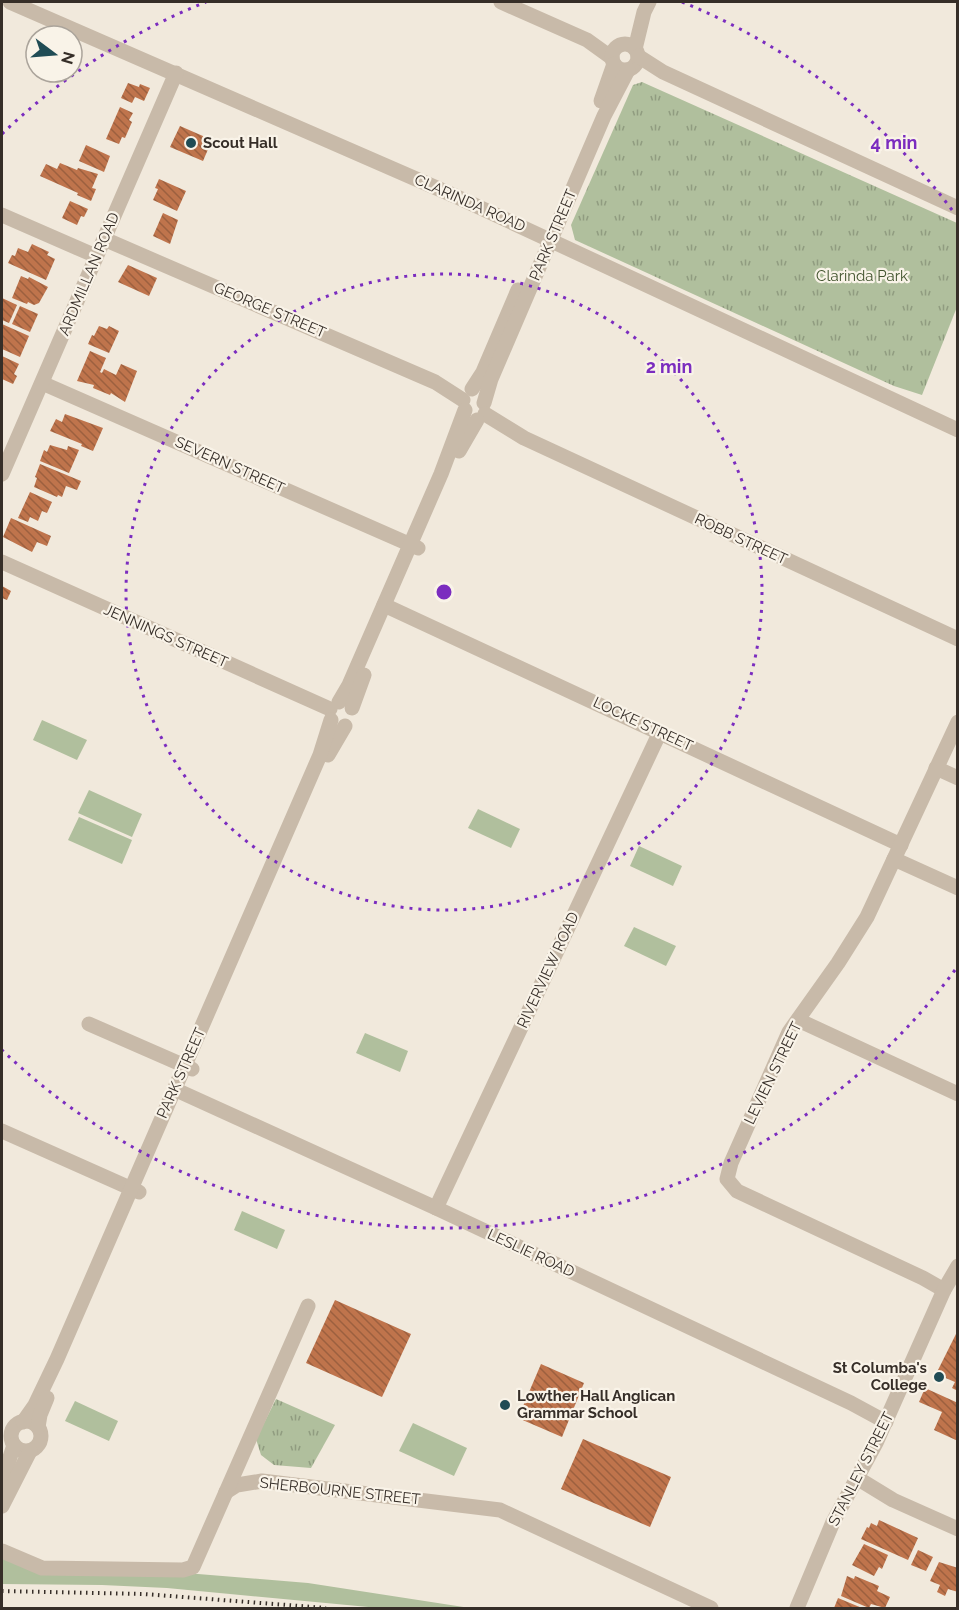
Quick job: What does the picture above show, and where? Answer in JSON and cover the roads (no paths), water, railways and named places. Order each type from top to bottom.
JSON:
[{"type":"street","name":"CLARINDA ROAD","points":[[11,2],[547,238],[957,430]]},
{"type":"street","points":[[501,2],[663,72],[957,208]]},
{"type":"street","name":"PARK STREET","points":[[2,1482],[14,1430],[44,1387],[329,752],[349,685],[388,607],[462,445],[483,372],[604,116],[646,7]]},
{"type":"street","name":"ARDMILLAN ROAD","points":[[2,474],[176,74]]},
{"type":"street","points":[[2,215],[96,256]]},
{"type":"street","name":"GEORGE STREET","points":[[104,238],[435,382],[474,406]]},
{"type":"street","name":"SEVERN STREET","points":[[42,383],[414,546]]},
{"type":"street","name":"ROBB STREET","points":[[474,406],[524,438],[957,639]]},
{"type":"street","name":"JENNINGS STREET","points":[[2,562],[339,713]]},
{"type":"street","name":"LOCKE STREET","points":[[388,607],[901,845]]},
{"type":"street","name":"LEVIEN STREET","points":[[944,1290],[737,1191],[727,1179],[731,1163],[781,1048],[854,939],[936,768],[952,749],[957,722]]},
{"type":"street","name":"RIVERVIEW ROAD","points":[[436,1208],[660,732]]},
{"type":"street","points":[[936,768],[957,778]]},
{"type":"street","points":[[894,859],[957,888]]},
{"type":"street","points":[[798,1020],[957,1094]]},
{"type":"street","points":[[89,1024],[188,1067]]},
{"type":"street","name":"LESLIE ROAD","points":[[178,1091],[436,1208],[851,1403],[886,1422]]},
{"type":"street","points":[[2,1131],[134,1190]]},
{"type":"street","name":"PARK STREET","points":[[38,1427],[46,1400],[134,1190]]},
{"type":"street","name":"STANLEY STREET","points":[[797,1608],[833,1522],[886,1422],[944,1290],[957,1266]]},
{"type":"street","points":[[2,1551],[42,1568],[183,1570],[193,1567],[308,1306]]},
{"type":"street","points":[[2,1419],[14,1430],[21,1450],[35,1449],[41,1436],[38,1427],[31,1422],[14,1430]]},
{"type":"street","points":[[247,1448],[252,1471],[262,1481]]},
{"type":"street","points":[[2,1506],[30,1451]]},
{"type":"street","points":[[857,1478],[892,1500],[957,1529]]},
{"type":"street","name":"SHERBOURNE STREET","points":[[226,1492],[237,1485],[262,1481],[500,1510],[711,1608]]},
{"type":"railway","points":[[2,1591],[144,1594],[326,1608]]},
{"type":"place","name":"Scout Hall","points":[[191,143]]},
{"type":"place","name":"St Columba's College","points":[[939,1377]]},
{"type":"place","name":"Lowther Hall Anglican Grammar School","points":[[505,1405]]},
{"type":"park label","name":"Clarinda Park","points":[[862,276]]}]
